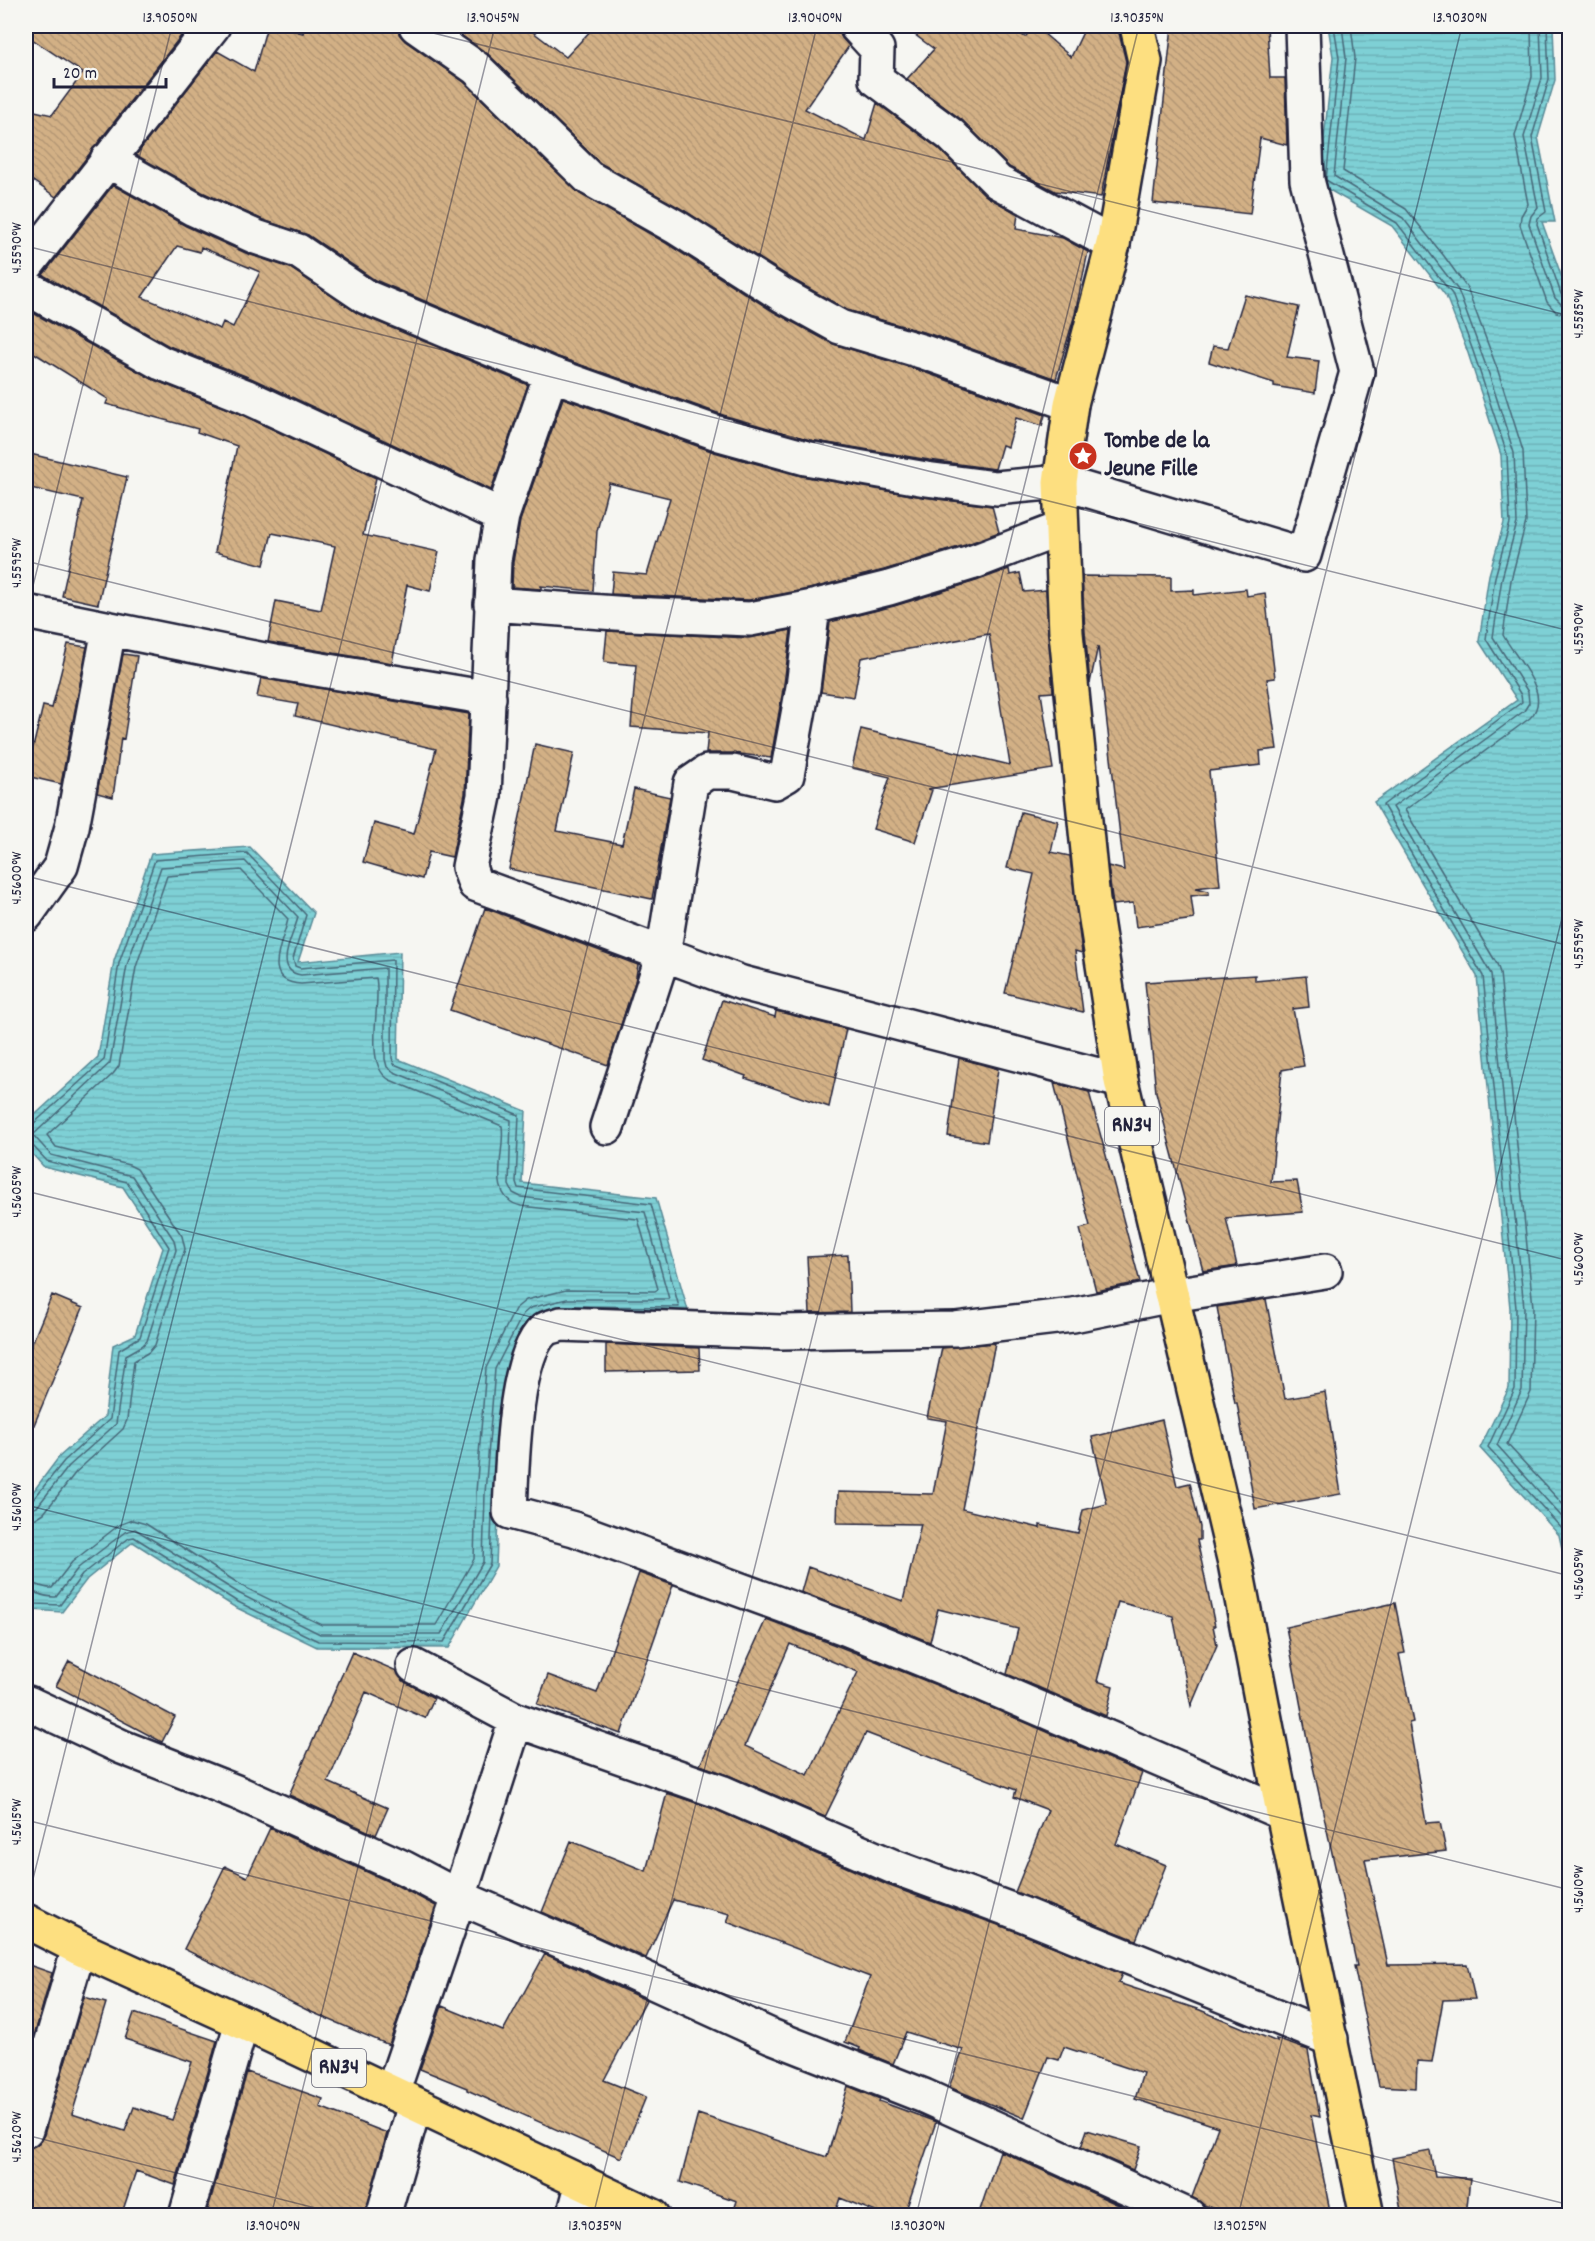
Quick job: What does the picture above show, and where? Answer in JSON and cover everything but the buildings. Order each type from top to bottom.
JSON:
[{"type":"main road","name":"RN34","points":[[1137,26],[1145,61],[1113,243],[1071,404],[1060,482],[1060,529],[1066,633],[1094,900],[1121,1081],[1234,1563],[1283,1813],[1367,2216]]},
{"type":"main road","name":"RN34","points":[[26,1921],[79,1948],[242,2022],[653,2216]]},
{"type":"street","points":[[26,266],[213,26]]},
{"type":"street","points":[[416,26],[476,68],[589,178],[676,226],[784,296],[840,327],[924,352],[1071,404]]},
{"type":"street","points":[[856,26],[877,49],[876,79],[951,135],[998,182],[1113,243]]},
{"type":"street","points":[[107,160],[194,209],[256,237],[298,251],[366,297],[551,374],[720,434],[806,458],[926,479],[996,488],[1060,482],[1304,555],[1357,372],[1307,180],[1302,26]]},
{"type":"street","points":[[26,287],[161,363],[245,396],[502,516]]},
{"type":"street","points":[[551,374],[502,516],[494,560],[484,796],[469,867],[475,884],[742,983],[1121,1081]]},
{"type":"street","points":[[491,604],[630,614],[750,619],[813,607],[889,588],[971,563],[1060,529]]},
{"type":"street","points":[[607,1127],[663,954],[691,783],[707,772],[733,772],[775,782],[788,775],[803,687],[813,607]]},
{"type":"street","points":[[26,612],[274,662],[489,698]]},
{"type":"street","points":[[26,915],[61,866],[69,837],[110,629]]},
{"type":"street","points":[[1283,1813],[976,1681],[845,1628],[574,1529],[510,1512],[514,1433],[521,1383],[533,1346],[545,1329],[561,1324],[781,1332],[956,1329],[1072,1315],[1172,1295],[1325,1271]]},
{"type":"street","points":[[414,1666],[516,1720],[721,1792],[894,1867],[1022,1914],[1331,2039]]},
{"type":"street","points":[[28,1703],[122,1747],[236,1792],[404,1868],[459,1897],[587,1952],[771,2036],[924,2096],[1189,2216]]},
{"type":"street","points":[[383,2216],[404,2098],[459,1897],[516,1720]]},
{"type":"street","points":[[26,2130],[79,1948]]},
{"type":"street","points":[[186,2216],[242,2022]]},
{"type":"street","points":[[574,2216],[584,2182]]},
{"type":"water","points":[[1328,26],[1553,26],[1555,80],[1538,137],[1555,222],[1542,222],[1570,300],[1569,1579],[1559,1535],[1480,1448],[1509,1388],[1510,1308],[1477,976],[1374,802],[1517,700],[1479,641],[1489,575],[1504,523],[1501,455],[1468,353],[1446,296],[1392,226],[1319,184],[1333,57]]},
{"type":"water","points":[[250,847],[314,913],[298,962],[400,952],[398,1059],[526,1111],[522,1183],[656,1198],[689,1314],[534,1321],[499,1494],[496,1566],[449,1648],[317,1647],[233,1606],[133,1542],[87,1579],[62,1612],[32,1610],[26,1601],[26,1501],[59,1457],[105,1416],[113,1345],[135,1335],[163,1248],[123,1187],[44,1167],[26,1147],[26,1123],[98,1057],[114,961],[151,854]]},
{"type":"place","name":"Tombe de la Jeune Fille","points":[[1083,456]]}]
